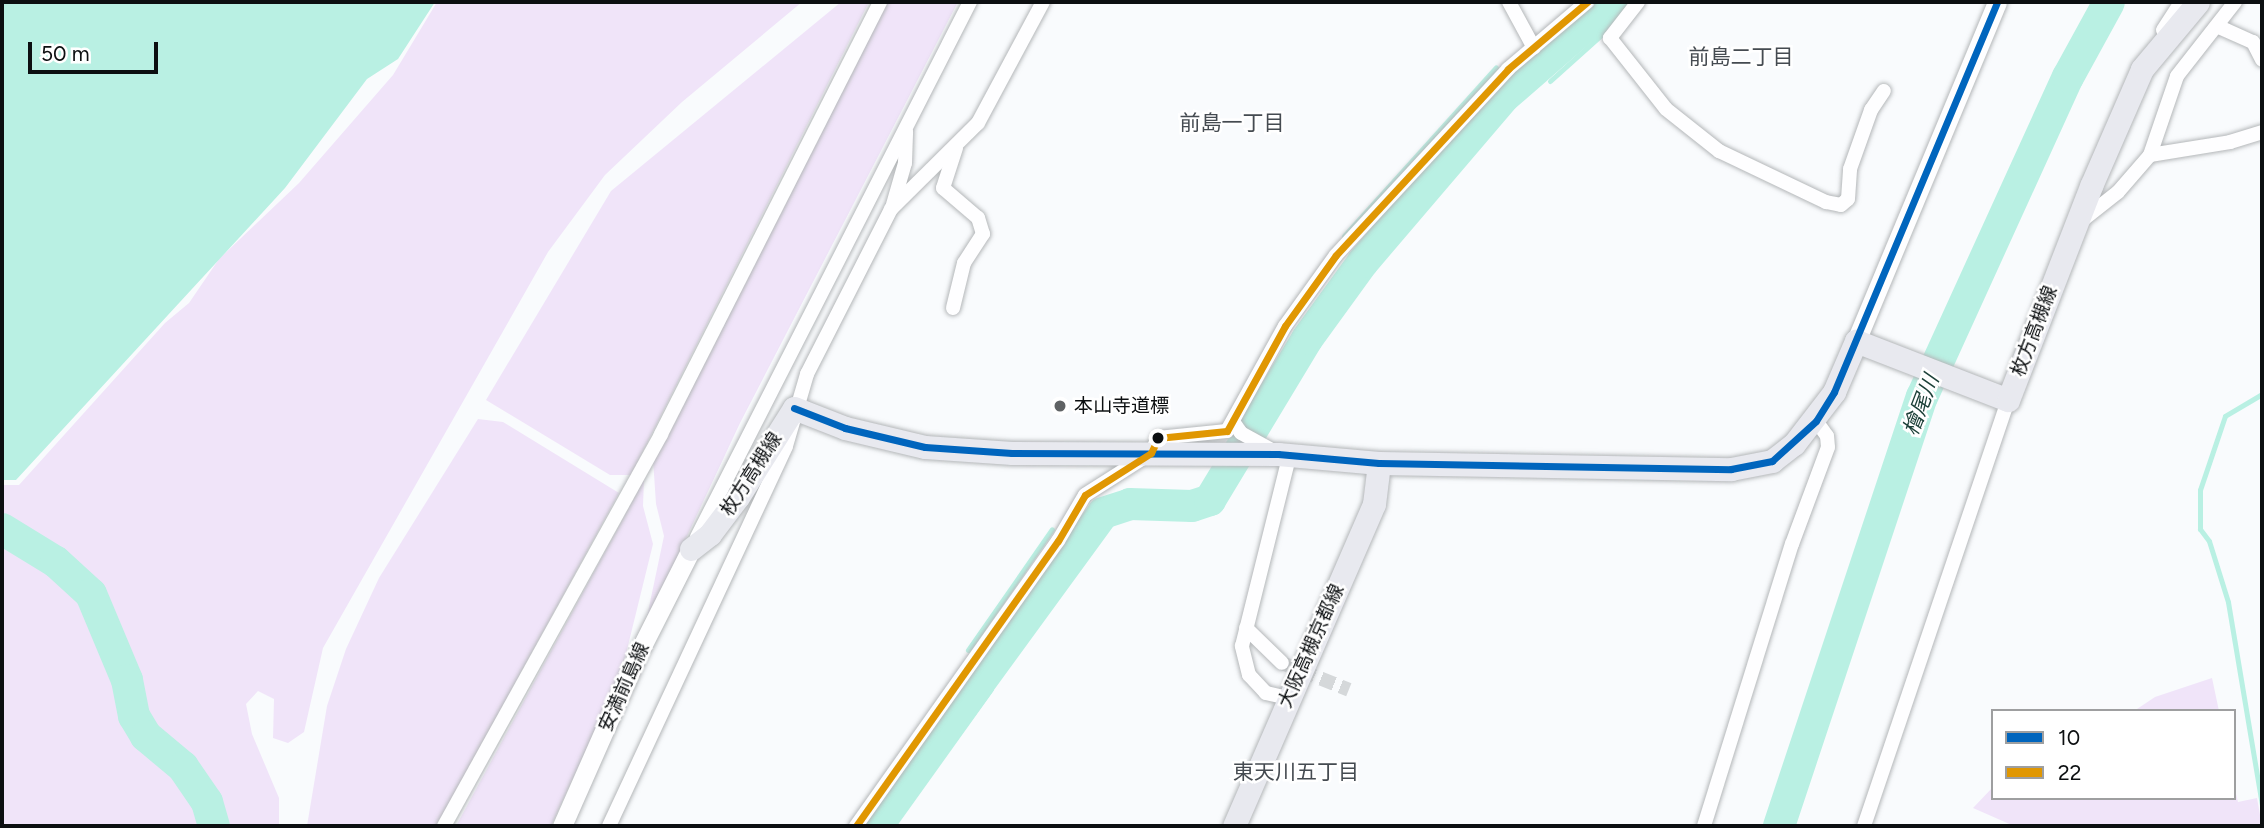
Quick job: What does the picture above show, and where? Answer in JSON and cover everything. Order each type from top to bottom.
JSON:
[{"type":"main road","name":"枚方高槻線","points":[[1856,341],[2008,400],[2075,226],[2142,69],[2198,2]]},
{"type":"main road","points":[[793,408],[845,428],[925,447],[1284,454],[1379,463],[1731,469],[1772,460],[1815,421],[1834,392],[1856,341]]},
{"type":"main road","name":"枚方高槻線","points":[[691,550],[710,534],[738,498],[793,408]]},
{"type":"main road","name":"大阪高槻京都線","points":[[1234,826],[1374,504],[1379,463]]},
{"type":"street","points":[[444,826],[661,434],[880,2]]},
{"type":"street","points":[[691,550],[970,2]]},
{"type":"street","points":[[891,209],[957,143],[992,103],[1043,2]]},
{"type":"street","points":[[1510,2],[1534,48]]},
{"type":"street","points":[[856,826],[1058,541],[1085,495],[1151,453],[1165,435],[1214,435],[1234,423],[1285,326],[1336,255],[1508,69],[1587,2]]},
{"type":"street","points":[[1856,341],[1997,2]]},
{"type":"street","points":[[2142,69],[2180,2]]},
{"type":"street","points":[[2075,226],[2118,192],[2150,155],[2177,76],[2219,27],[2235,2]]},
{"type":"street","points":[[1633,3],[1609,38],[1666,109],[1719,151],[1826,202],[1841,205],[1848,199],[1850,169],[1871,110],[1884,91]]},
{"type":"street","points":[[2219,27],[2253,43],[2262,60]]},
{"type":"street","points":[[609,826],[786,446],[793,408],[891,209],[905,163],[906,127]]},
{"type":"street","points":[[2150,155],[2230,142],[2262,132]]},
{"type":"street","points":[[953,308],[964,263],[983,234],[978,218],[943,188],[957,143]]},
{"type":"street","points":[[1864,826],[2008,400]]},
{"type":"street","points":[[1704,826],[1792,544],[1828,447],[1827,436],[1815,421]]},
{"type":"street","points":[[1234,423],[1241,433],[1284,454],[1242,646],[1249,675],[1266,693],[1288,698]]},
{"type":"street","name":"安満前島線","points":[[562,826],[637,656],[691,550]]},
{"type":"street","points":[[1246,628],[1282,663]]},
{"type":"shaded area","points":[[2,2],[435,2],[398,59],[367,79],[285,188],[16,480],[2,480]]},
{"type":"shaded area","points":[[437,2],[802,2],[682,102],[605,175],[548,252],[323,648],[304,732],[288,743],[273,738],[274,699],[258,691],[246,704],[252,734],[279,798],[279,826],[223,826],[222,807],[142,711],[110,610],[85,574],[29,537],[23,525],[2,518],[2,485],[19,485],[165,323],[189,303],[219,259],[299,183],[393,75]]},
{"type":"shaded area","points":[[841,2],[869,2],[631,475],[610,475],[486,400],[611,191]]},
{"type":"shaded area","points":[[887,2],[958,2],[740,423],[645,626],[664,536],[656,504],[653,459]]},
{"type":"shaded area","points":[[478,419],[503,422],[619,493],[437,826],[307,826],[327,706],[346,649],[379,578]]},
{"type":"shaded area","points":[[644,480],[643,506],[653,544],[621,674],[551,826],[456,826]]},
{"type":"shaded area","points":[[2,547],[26,556],[75,591],[115,667],[119,706],[135,742],[159,763],[183,774],[206,826],[2,826]]},
{"type":"shaded area","points":[[2212,678],[2219,709],[2137,709],[2155,697]]},
{"type":"shaded area","points":[[1991,789],[1991,800],[2236,800],[2236,794],[2238,802],[2257,798],[2262,826],[2014,826],[1973,808]]},
{"type":"waterway","points":[[875,826],[1103,513],[1130,504],[1192,506],[1210,500],[1307,339],[1363,262],[1505,96],[1613,2]]},
{"type":"waterway","name":"檜尾川","points":[[1779,826],[1922,397],[2068,77],[2109,2]]},
{"type":"waterway","points":[[1550,81],[1610,27]]},
{"type":"waterway","points":[[1344,236],[1496,67]]},
{"type":"waterway","points":[[2262,394],[2225,416],[2200,490],[2200,529],[2209,541],[2228,602],[2262,806]]},
{"type":"waterway","points":[[2,529],[56,562],[91,594],[127,680],[134,716],[146,736],[183,767],[207,802],[214,826]]},
{"type":"waterway","points":[[968,650],[1052,529]]},
{"type":"waterway","points":[[893,826],[991,689]]},
{"type":"tunnel","points":[[1282,663],[1349,690]]},
{"type":"transit line","name":"22","points":[[856,826],[1058,541],[1085,495],[1151,453],[1158,438],[1227,431],[1285,326],[1336,255],[1508,69],[1587,2]]},
{"type":"transit line","name":"10","points":[[794,408],[845,428],[925,447],[1012,453],[1278,454],[1379,463],[1731,469],[1772,461],[1816,421],[1834,392],[1997,2]]},
{"type":"place","name":"本山寺道標","points":[[1060,406]]},
{"type":"district","name":"前島二丁目","points":[[1741,57]]},
{"type":"district","name":"前島一丁目","points":[[1232,123]]},
{"type":"district","name":"東天川五丁目","points":[[1296,772]]}]
